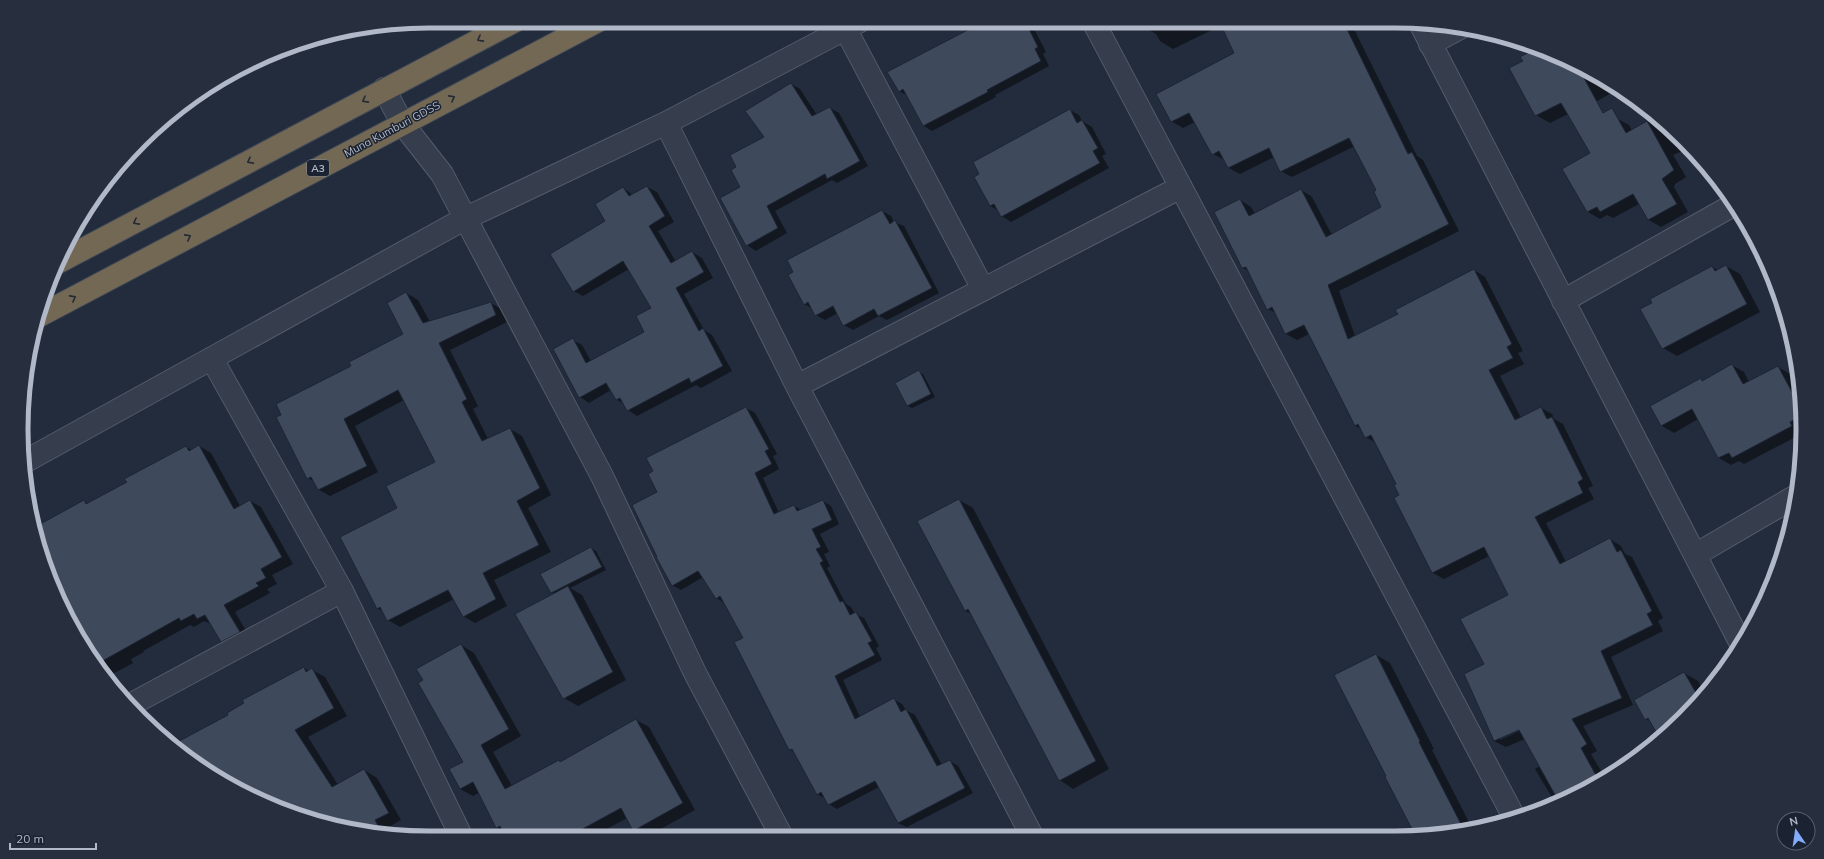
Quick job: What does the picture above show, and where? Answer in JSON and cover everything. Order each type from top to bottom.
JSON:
[{"type":"highway","points":[[66,259],[502,28]]},
{"type":"highway","name":"Muna Kumburi GDSS","points":[[46,312],[585,28]]},
{"type":"street","points":[[29,459],[464,219],[666,123],[847,28]]},
{"type":"street","points":[[854,28],[983,289]]},
{"type":"street","points":[[1097,28],[1512,813]]},
{"type":"street","points":[[1423,29],[1738,637]]},
{"type":"street","points":[[1430,44],[1452,32]]},
{"type":"street","points":[[384,90],[402,124],[442,174],[464,219],[602,476],[695,673],[779,831]]},
{"type":"street","points":[[666,123],[797,386],[1029,831]]},
{"type":"street","points":[[797,386],[1181,187]]},
{"type":"street","points":[[1563,301],[1729,207]]},
{"type":"street","points":[[212,359],[342,591],[455,831]]},
{"type":"street","points":[[1695,555],[1790,500]]},
{"type":"street","points":[[136,702],[342,591]]},
{"type":"building","points":[[972,28],[1028,28],[1038,47],[1035,49],[1041,61],[987,90],[988,92],[923,126],[903,89],[899,92],[887,72]]},
{"type":"building","points":[[1222,28],[1346,28],[1408,154],[1412,152],[1449,224],[1328,285],[1348,339],[1398,314],[1395,310],[1474,269],[1512,344],[1507,347],[1513,358],[1489,370],[1515,420],[1541,407],[1547,419],[1552,417],[1583,479],[1578,482],[1583,493],[1535,517],[1560,564],[1610,538],[1617,552],[1621,550],[1652,611],[1647,614],[1653,625],[1601,651],[1622,698],[1572,719],[1587,744],[1581,748],[1596,776],[1572,790],[1556,797],[1519,730],[1494,741],[1464,674],[1484,664],[1460,619],[1508,595],[1484,547],[1432,573],[1394,498],[1399,495],[1394,485],[1396,484],[1371,435],[1365,438],[1358,424],[1355,426],[1304,325],[1285,334],[1272,307],[1267,310],[1246,267],[1242,268],[1214,212],[1240,199],[1249,216],[1301,189],[1326,237],[1381,207],[1374,192],[1376,190],[1349,138],[1280,172],[1269,148],[1228,168],[1219,151],[1212,155],[1189,113],[1171,122],[1156,94],[1234,53]]},
{"type":"building","points":[[1530,52],[1582,75],[1603,113],[1612,108],[1626,133],[1647,121],[1674,170],[1662,179],[1677,204],[1648,220],[1633,194],[1600,212],[1597,207],[1587,212],[1562,169],[1590,153],[1561,103],[1535,116],[1509,68],[1523,61],[1520,57]]},
{"type":"building","points":[[791,83],[812,116],[830,107],[860,161],[827,179],[825,174],[767,206],[778,228],[746,246],[720,198],[740,187],[731,170],[736,167],[730,155],[764,137],[745,111]]},
{"type":"building","points":[[1070,109],[1077,123],[1082,120],[1098,148],[1093,151],[1100,163],[1001,217],[994,204],[990,206],[974,177],[979,174],[973,162]]},
{"type":"building","points":[[647,186],[665,216],[649,226],[671,263],[692,251],[704,272],[676,288],[699,331],[703,328],[723,366],[691,383],[689,378],[627,411],[620,398],[616,400],[606,383],[579,398],[553,349],[573,338],[586,363],[644,332],[636,316],[651,308],[623,261],[573,292],[550,254],[605,221],[595,204],[623,187],[629,196]]},
{"type":"building","points":[[882,210],[890,224],[895,220],[932,288],[878,316],[874,309],[843,326],[833,306],[815,316],[808,302],[804,305],[788,275],[793,272],[787,260]]},
{"type":"building","points":[[1726,265],[1747,304],[1662,349],[1640,309],[1652,303],[1650,299],[1712,266],[1715,271]]},
{"type":"building","points":[[406,292],[423,323],[491,302],[496,315],[439,343],[467,399],[462,402],[482,441],[510,428],[540,488],[517,501],[539,545],[483,573],[496,599],[463,617],[448,590],[387,621],[380,607],[377,609],[340,537],[397,508],[386,486],[435,462],[398,390],[344,419],[367,466],[318,490],[311,477],[307,479],[276,417],[281,415],[276,404],[351,366],[349,362],[403,334],[387,303]]},
{"type":"building","points":[[1732,364],[1743,384],[1778,366],[1795,397],[1796,419],[1790,422],[1792,426],[1732,458],[1729,453],[1718,458],[1692,409],[1661,426],[1650,406],[1701,378],[1702,381]]},
{"type":"building","points":[[919,370],[931,394],[907,406],[895,383]]},
{"type":"building","points":[[746,407],[769,449],[765,451],[772,464],[755,473],[774,514],[794,505],[797,511],[823,500],[832,520],[812,529],[821,547],[816,549],[823,561],[820,563],[840,602],[843,601],[850,615],[856,612],[872,641],[868,643],[875,655],[835,676],[855,719],[894,698],[901,712],[906,709],[937,766],[950,760],[965,788],[898,823],[875,781],[828,805],[821,792],[817,795],[792,749],[789,750],[734,642],[743,638],[720,596],[716,599],[698,571],[672,586],[656,557],[632,505],[657,492],[648,474],[653,471],[646,458]]},
{"type":"building","points":[[199,445],[234,509],[250,500],[282,557],[261,569],[266,578],[256,583],[259,586],[224,605],[240,632],[221,642],[205,615],[197,619],[194,614],[181,621],[179,618],[102,661],[69,607],[49,559],[40,524],[84,500],[86,504],[127,482],[124,479],[186,446],[189,451]]},
{"type":"building","points":[[959,499],[1096,761],[1059,781],[968,609],[965,611],[917,521]]},
{"type":"building","points":[[591,547],[602,567],[551,593],[540,574]]},
{"type":"building","points":[[568,586],[613,672],[563,699],[515,614]]},
{"type":"building","points":[[461,644],[509,729],[481,745],[505,789],[559,760],[560,762],[636,719],[683,803],[633,831],[621,808],[579,831],[502,831],[500,826],[496,828],[473,782],[460,789],[449,769],[463,762],[418,683],[423,680],[416,669]]},
{"type":"building","points":[[1376,654],[1462,825],[1447,828],[1413,830],[1334,675]]},
{"type":"building","points":[[304,667],[306,672],[312,668],[334,708],[295,730],[332,787],[364,769],[389,813],[375,820],[379,828],[351,823],[300,810],[252,790],[206,763],[178,742],[228,715],[227,713],[244,703],[242,700]]},
{"type":"building","points":[[1684,672],[1696,694],[1657,733],[1648,718],[1645,720],[1634,700]]}]
